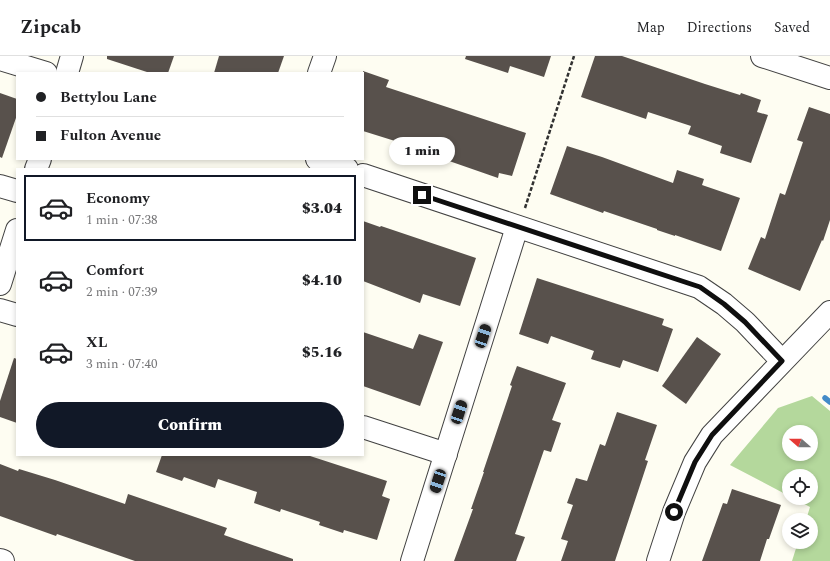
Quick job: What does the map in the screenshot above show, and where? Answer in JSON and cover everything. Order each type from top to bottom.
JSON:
[{"type":"street","points":[[67,72],[72,56]]},
{"type":"street","points":[[319,72],[325,56]]},
{"type":"street","points":[[762,56],[830,78]]},
{"type":"street","points":[[0,59],[43,72]]},
{"type":"street","points":[[320,160],[344,168]]},
{"type":"street","points":[[364,175],[520,219],[700,287],[724,304],[745,322],[782,361]]},
{"type":"street","points":[[0,186],[16,191]]},
{"type":"street","points":[[412,561],[520,219]]},
{"type":"street","points":[[0,284],[16,233]]},
{"type":"street","points":[[0,310],[16,315]]},
{"type":"street","points":[[658,561],[674,512],[695,462],[712,435],[830,312]]},
{"type":"street","points":[[364,427],[446,454]]},
{"type":"path","points":[[520,219],[574,56]]},
{"type":"green space","points":[[812,396],[830,411],[830,561],[792,561],[796,549],[818,549],[818,513],[808,513],[810,507],[806,505],[818,505],[818,469],[782,469],[782,492],[730,465],[778,408]]},
{"type":"building","points":[[107,56],[174,56],[168,72],[147,72],[107,59]]},
{"type":"building","points":[[219,56],[284,56],[278,72],[214,72]]},
{"type":"building","points":[[466,56],[551,56],[544,77],[510,66],[508,73],[465,59]]},
{"type":"building","points":[[595,56],[622,56],[705,84],[740,95],[741,93],[761,100],[757,112],[768,115],[751,163],[720,153],[722,146],[688,134],[691,126],[648,112],[646,119],[581,97]]},
{"type":"building","points":[[363,72],[389,80],[386,87],[526,133],[512,176],[499,173],[498,178],[429,154],[428,156],[410,150],[411,146],[364,131]]},
{"type":"building","points":[[0,93],[16,99],[16,118],[2,158],[0,157]]},
{"type":"building","points":[[809,107],[830,114],[830,220],[823,241],[822,240],[800,291],[748,269],[761,237],[765,239],[780,193],[785,195],[803,142],[797,140]]},
{"type":"building","points":[[567,146],[673,183],[677,170],[704,179],[702,185],[740,198],[721,251],[604,211],[603,213],[550,194]]},
{"type":"building","points":[[364,221],[476,258],[460,306],[423,294],[420,303],[364,281]]},
{"type":"building","points":[[537,278],[664,319],[662,325],[673,329],[658,372],[623,360],[620,368],[591,359],[594,351],[551,336],[548,344],[519,334]]},
{"type":"building","points":[[364,332],[413,349],[419,334],[443,342],[420,406],[364,386]]},
{"type":"building","points":[[697,337],[721,354],[686,404],[662,386]]},
{"type":"building","points":[[14,358],[16,359],[16,423],[0,417],[0,401]]},
{"type":"building","points":[[517,366],[566,383],[552,420],[561,423],[551,452],[544,450],[515,534],[525,537],[516,561],[454,561],[473,509],[471,509],[512,386],[510,385]]},
{"type":"building","points":[[617,412],[657,425],[645,460],[648,461],[615,561],[561,561],[568,541],[561,539],[573,505],[567,503],[576,478],[587,481],[600,444],[605,446]]},
{"type":"building","points":[[162,456],[310,456],[387,481],[382,496],[390,499],[377,540],[344,530],[343,533],[319,525],[320,522],[281,509],[280,512],[254,503],[257,492],[218,479],[215,488],[184,477],[182,481],[156,472]]},
{"type":"building","points":[[0,464],[18,471],[19,469],[55,480],[125,504],[128,494],[227,528],[224,535],[293,559],[293,561],[135,561],[57,534],[56,536],[0,516]]},
{"type":"building","points":[[732,489],[781,505],[760,561],[702,561],[723,503],[727,504]]},
{"type":"waterway","points":[[825,398],[830,402]]},
{"type":"route","points":[[422,195],[700,287],[724,304],[745,322],[782,361],[712,435],[695,462],[674,512]]}]
